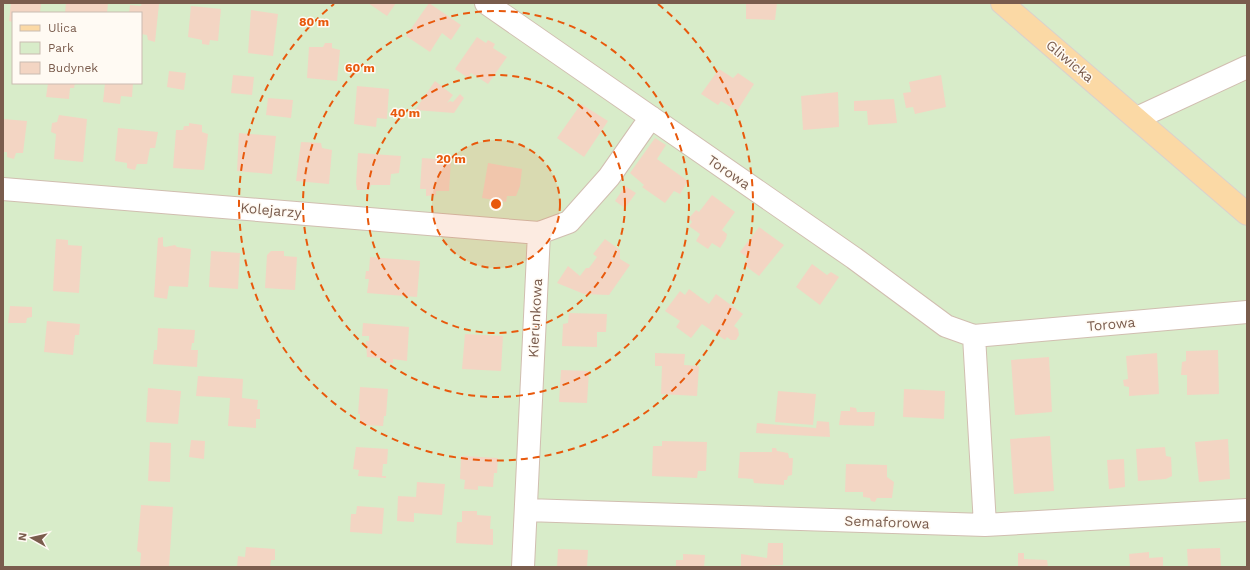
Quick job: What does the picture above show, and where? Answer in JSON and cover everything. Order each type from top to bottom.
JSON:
[{"type":"main road","name":"Gliwicka","points":[[1002,3],[1138,118],[1247,214]]},
{"type":"street","name":"Torowa","points":[[486,3],[854,258],[946,326],[974,336],[1247,312]]},
{"type":"street","points":[[1138,118],[1247,67]]},
{"type":"street","points":[[539,233],[569,222],[609,177],[651,117]]},
{"type":"street","name":"Kolejarzy","points":[[3,189],[539,233]]},
{"type":"street","name":"Kierunkowa","points":[[523,567],[539,233]]},
{"type":"street","points":[[974,336],[985,525]]},
{"type":"street","name":"Semaforowa","points":[[526,510],[985,525],[1247,510]]},
{"type":"green space","points":[[3,3],[1247,3],[1247,567],[3,567]]},
{"type":"building","points":[[11,3],[41,3],[40,12],[12,12],[12,22],[9,21]]},
{"type":"building","points":[[66,3],[108,3],[107,12],[65,12]]},
{"type":"building","points":[[142,3],[159,4],[155,42],[148,40],[147,35],[142,34],[142,12],[129,12],[130,5],[141,6]]},
{"type":"building","points":[[368,3],[396,3],[387,16]]},
{"type":"building","points":[[429,3],[461,25],[451,40],[442,33],[430,52],[406,36]]},
{"type":"building","points":[[746,3],[777,3],[775,20],[746,19]]},
{"type":"building","points":[[191,6],[221,9],[218,41],[210,40],[209,45],[202,44],[202,40],[188,37]]},
{"type":"building","points":[[251,10],[278,14],[273,56],[248,53]]},
{"type":"building","points":[[477,37],[486,43],[488,40],[495,44],[493,48],[507,57],[488,84],[471,73],[468,78],[455,69]]},
{"type":"building","points":[[325,43],[332,43],[332,48],[340,50],[337,81],[307,78],[309,47],[323,47]]},
{"type":"building","points":[[719,69],[733,78],[738,73],[754,84],[737,111],[721,101],[718,105],[701,94]]},
{"type":"building","points":[[169,71],[186,73],[184,90],[167,87]]},
{"type":"building","points":[[233,75],[254,77],[252,95],[231,93]]},
{"type":"building","points":[[941,75],[946,107],[915,114],[913,107],[906,108],[903,93],[911,92],[909,82]]},
{"type":"building","points":[[435,81],[453,95],[447,103],[450,101],[453,102],[460,94],[464,98],[454,113],[415,110]]},
{"type":"building","points":[[48,84],[75,84],[74,88],[70,88],[69,99],[46,97]]},
{"type":"building","points":[[105,84],[133,84],[132,97],[121,96],[120,104],[103,102]]},
{"type":"building","points":[[357,86],[389,89],[387,119],[377,118],[376,127],[354,124]]},
{"type":"building","points":[[838,92],[839,127],[803,130],[801,96]]},
{"type":"building","points":[[268,98],[293,100],[291,118],[266,115]]},
{"type":"building","points":[[894,99],[897,123],[868,125],[867,111],[854,111],[854,101]]},
{"type":"building","points":[[581,104],[608,121],[584,157],[557,138]]},
{"type":"building","points":[[59,115],[87,119],[83,162],[54,159],[56,134],[51,132],[52,123],[57,122]]},
{"type":"building","points":[[3,119],[27,121],[23,153],[16,153],[14,159],[7,157],[7,152],[3,152]]},
{"type":"building","points":[[189,123],[202,125],[202,132],[208,134],[204,170],[173,168],[176,130],[183,130],[184,126],[189,126]]},
{"type":"building","points":[[118,128],[158,132],[155,148],[150,148],[147,164],[137,164],[135,170],[127,168],[127,163],[115,161]]},
{"type":"building","points":[[239,133],[276,136],[272,174],[237,171]]},
{"type":"building","points":[[655,138],[666,145],[657,159],[688,181],[680,194],[674,191],[665,203],[642,187],[644,185],[630,173]]},
{"type":"building","points":[[301,142],[321,143],[322,148],[332,150],[329,184],[296,181]]},
{"type":"building","points":[[358,153],[401,156],[399,173],[391,174],[390,185],[371,185],[369,190],[357,190]]},
{"type":"building","points":[[422,158],[451,160],[449,191],[436,191],[436,195],[426,196],[426,189],[420,189]]},
{"type":"building","points":[[488,163],[522,169],[520,186],[516,196],[507,196],[506,202],[482,198]]},
{"type":"building","points":[[625,186],[636,193],[625,208],[615,201]]},
{"type":"building","points":[[712,195],[735,212],[722,230],[727,234],[726,239],[720,248],[712,243],[708,249],[696,241],[700,234],[689,226],[692,222],[689,218],[696,210],[699,212]]},
{"type":"building","points":[[759,227],[784,245],[759,276],[744,265],[748,258],[740,252]]},
{"type":"building","points":[[163,237],[163,246],[165,247],[175,245],[177,247],[191,249],[188,287],[169,286],[167,299],[154,297],[158,238]]},
{"type":"building","points":[[56,239],[68,240],[68,245],[82,246],[79,293],[53,291]]},
{"type":"building","points":[[605,239],[620,250],[620,259],[630,265],[609,295],[584,294],[557,283],[568,266],[580,276],[586,268],[589,268],[597,257],[593,254]]},
{"type":"building","points":[[211,251],[240,253],[238,289],[209,287]]},
{"type":"building","points":[[271,251],[284,251],[284,256],[297,257],[295,290],[265,288],[267,255]]},
{"type":"building","points":[[370,257],[420,261],[417,297],[367,293],[369,279],[365,279],[366,271],[369,271]]},
{"type":"building","points":[[812,264],[827,275],[831,272],[839,277],[820,305],[796,287]]},
{"type":"building","points":[[689,289],[709,304],[716,294],[743,314],[734,326],[738,329],[739,335],[736,340],[731,340],[727,337],[725,340],[702,324],[691,338],[676,327],[680,321],[665,311],[680,291],[685,295]]},
{"type":"building","points":[[10,306],[32,307],[32,317],[27,318],[26,323],[8,323]]},
{"type":"building","points":[[569,313],[607,314],[606,332],[597,332],[597,347],[562,346],[563,324],[568,323]]},
{"type":"building","points":[[47,321],[80,324],[79,335],[75,335],[73,355],[44,352]]},
{"type":"building","points":[[363,323],[409,327],[407,361],[393,359],[393,363],[380,362],[380,358],[367,357],[366,341],[369,341],[369,336],[362,336]]},
{"type":"building","points":[[158,328],[195,330],[194,343],[192,343],[191,350],[198,350],[197,367],[153,364],[154,350],[157,350]]},
{"type":"building","points":[[465,334],[503,336],[501,371],[462,369]]},
{"type":"building","points":[[1218,350],[1219,394],[1187,395],[1187,375],[1181,375],[1182,362],[1186,361],[1186,351]]},
{"type":"building","points":[[655,353],[685,354],[684,365],[699,366],[697,396],[661,394],[662,366],[655,366]]},
{"type":"building","points":[[1157,353],[1159,394],[1129,396],[1129,387],[1124,386],[1123,380],[1128,379],[1126,356]]},
{"type":"building","points":[[1049,357],[1052,412],[1015,415],[1011,360]]},
{"type":"building","points":[[561,370],[589,371],[587,403],[559,402]]},
{"type":"building","points":[[198,376],[243,379],[242,398],[258,400],[257,409],[260,409],[260,419],[256,419],[256,428],[228,426],[230,398],[196,396]]},
{"type":"building","points":[[360,387],[388,389],[386,416],[384,416],[383,426],[360,425],[360,414],[358,414]]},
{"type":"building","points":[[148,388],[181,391],[178,424],[146,422]]},
{"type":"building","points":[[904,389],[945,391],[944,419],[903,417]]},
{"type":"building","points":[[778,391],[816,394],[813,425],[775,422]]},
{"type":"building","points":[[850,407],[856,408],[857,412],[875,412],[874,426],[839,425],[841,411],[850,411]]},
{"type":"building","points":[[817,421],[829,422],[830,437],[756,433],[757,423],[816,428]]},
{"type":"building","points":[[1050,436],[1054,491],[1014,494],[1010,439]]},
{"type":"building","points":[[1228,439],[1230,479],[1199,482],[1195,442]]},
{"type":"building","points":[[191,440],[205,441],[204,459],[189,457]]},
{"type":"building","points":[[662,441],[707,442],[706,471],[698,471],[697,478],[652,476],[653,446],[662,446]]},
{"type":"building","points":[[150,442],[171,443],[170,482],[148,481]]},
{"type":"building","points":[[356,447],[388,449],[387,464],[383,464],[382,476],[386,476],[386,478],[358,476],[359,470],[353,469]]},
{"type":"building","points":[[1165,447],[1166,456],[1171,457],[1172,476],[1166,479],[1138,481],[1136,449]]},
{"type":"building","points":[[772,448],[776,448],[777,451],[788,453],[789,458],[793,458],[792,475],[788,476],[787,480],[784,480],[784,485],[754,483],[753,479],[738,478],[740,452],[772,452]]},
{"type":"building","points":[[461,456],[498,458],[497,473],[494,473],[493,487],[478,486],[478,490],[464,489],[465,480],[460,479]]},
{"type":"building","points":[[1124,459],[1125,487],[1109,489],[1107,460]]},
{"type":"building","points":[[846,464],[887,465],[887,477],[894,482],[892,498],[877,498],[875,502],[871,501],[870,498],[863,497],[863,492],[845,492]]},
{"type":"building","points":[[417,482],[445,484],[442,515],[414,513],[414,522],[397,521],[398,496],[416,497]]},
{"type":"building","points":[[141,505],[173,507],[169,567],[140,567],[141,553],[137,551]]},
{"type":"building","points":[[357,506],[384,508],[382,534],[350,532],[351,514],[356,514]]},
{"type":"building","points":[[462,511],[477,511],[477,515],[491,516],[490,529],[493,529],[493,545],[456,543],[457,522],[462,522]]},
{"type":"building","points":[[768,543],[783,543],[783,565],[741,567],[741,554],[767,558]]},
{"type":"building","points":[[246,547],[275,549],[275,560],[271,560],[270,567],[237,567],[238,556],[245,557]]},
{"type":"building","points":[[1220,548],[1221,567],[1188,567],[1187,549]]},
{"type":"building","points":[[558,549],[588,550],[587,567],[557,567]]},
{"type":"building","points":[[1149,552],[1149,558],[1163,557],[1163,567],[1130,567],[1129,554]]},
{"type":"building","points":[[1018,553],[1024,553],[1024,559],[1047,560],[1048,567],[1018,567]]},
{"type":"building","points":[[683,554],[705,555],[704,567],[676,567],[676,560],[683,560]]}]
